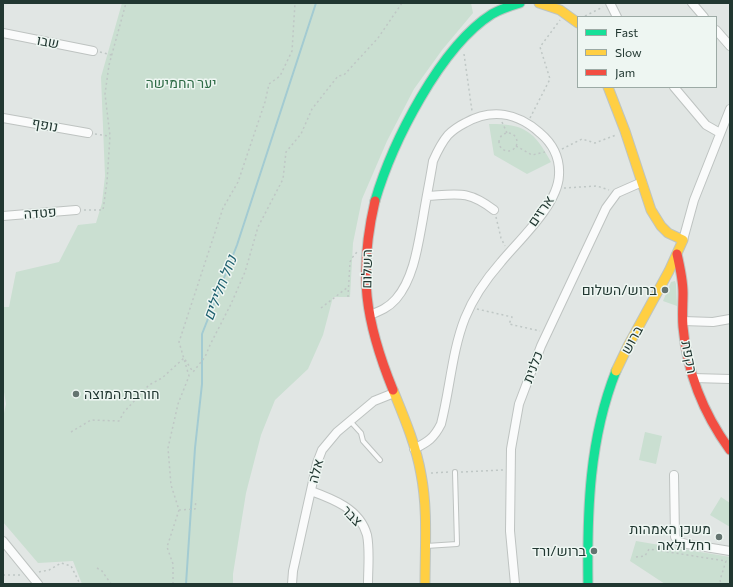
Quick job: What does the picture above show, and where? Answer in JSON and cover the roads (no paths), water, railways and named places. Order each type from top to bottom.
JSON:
[{"type":"street","name":"השלום","points":[[425,584],[425,525],[420,473],[414,449],[379,354],[372,328],[367,297],[365,268],[374,202],[382,177],[405,128],[425,91],[440,69],[462,41],[484,19],[496,11],[510,5],[520,3]]},
{"type":"street","points":[[540,3],[565,12],[577,22]]},
{"type":"street","points":[[695,4],[703,16]]},
{"type":"street","points":[[606,5],[616,16]]},
{"type":"street","points":[[717,31],[730,46]]},
{"type":"street","name":"שבו","points":[[3,33],[93,51]]},
{"type":"street","points":[[608,88],[625,131],[651,210],[668,234],[683,240]]},
{"type":"street","points":[[675,88],[706,125],[720,133]]},
{"type":"street","name":"ברוש","points":[[588,584],[590,495],[593,456],[599,419],[610,386],[621,361],[674,263],[683,240],[694,200],[730,109]]},
{"type":"street","name":"ארזים","points":[[414,449],[428,442],[436,434],[441,424],[460,336],[471,307],[489,277],[542,214],[550,202],[556,189],[559,177],[559,164],[555,150],[542,135],[527,123],[507,114],[494,113],[473,119],[459,126],[448,135],[439,148],[433,161],[427,196]]},
{"type":"street","name":"נופף","points":[[3,118],[88,133]]},
{"type":"street","name":"כלנית","points":[[515,584],[510,531],[511,449],[519,404],[547,333],[606,208],[617,193],[642,182]]},
{"type":"street","points":[[370,314],[383,310],[390,305],[396,299],[406,282],[415,257],[427,196],[457,194],[472,196],[494,210]]},
{"type":"street","name":"פטדה","points":[[3,216],[76,210]]},
{"type":"street","name":"רקפת","points":[[677,254],[681,273],[683,321],[687,355],[692,378],[715,430],[730,450]]},
{"type":"street","points":[[683,321],[713,322],[730,319]]},
{"type":"street","points":[[692,378],[730,379]]},
{"type":"street","name":"אלה","points":[[292,584],[293,571],[317,463],[322,450],[337,432],[374,401],[394,393]]},
{"type":"street","points":[[674,475],[675,537],[679,542],[730,551]]},
{"type":"street","name":"צבר","points":[[311,491],[344,506],[362,522],[367,534],[368,584]]},
{"type":"street","points":[[3,541],[38,584]]},
{"type":"lane","points":[[350,421],[361,433],[363,441],[380,460]]},
{"type":"lane","points":[[425,546],[457,544],[455,472]]},
{"type":"waterway","name":"נחל חלילים","points":[[186,584],[195,448],[202,384],[202,334],[237,245],[316,3]]},
{"type":"place","name":"ברוש/השלום","points":[[665,290]]},
{"type":"place","name":"חורבת המוצה","points":[[76,394]]},
{"type":"place","name":"משכן האמהות רחל ולאה","points":[[719,537]]},
{"type":"place","name":"ברוש/ורד","points":[[594,551]]},
{"type":"park label","name":"יער החמישה","points":[[181,83]]}]
